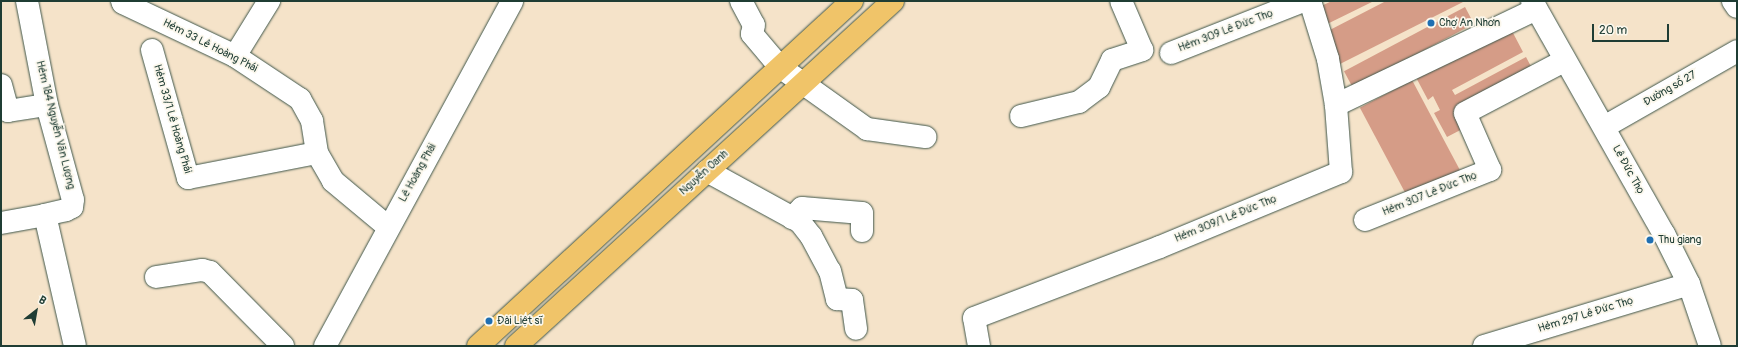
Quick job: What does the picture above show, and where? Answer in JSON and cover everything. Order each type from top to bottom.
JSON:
[{"type":"main road","points":[[478,346],[852,1]]},
{"type":"main road","name":"Nguyễn Oanh","points":[[516,346],[893,1]]},
{"type":"street","name":"Hẻm 184 Nguyễn Văn Lượng","points":[[27,1],[47,105],[74,200],[72,207],[45,215]]},
{"type":"street","name":"Hẻm 33 Lê Hoàng Phái","points":[[122,1],[123,3],[235,56],[300,98],[312,121],[317,153],[333,181],[388,227]]},
{"type":"street","points":[[235,56],[269,1]]},
{"type":"street","name":"Lê Hoàng Phái","points":[[325,346],[388,227],[512,1]]},
{"type":"street","points":[[741,1],[754,25],[752,34],[780,67],[867,129],[925,137]]},
{"type":"street","points":[[1021,116],[1079,102],[1099,87],[1112,60],[1142,50],[1121,1]]},
{"type":"street","name":"Hẻm 309 Lê Đức Thọ","points":[[1172,53],[1303,1]]},
{"type":"street","name":"Hẻm 309/1 Lê Đức Thọ","points":[[979,346],[974,318],[1160,247],[1341,172],[1336,105],[1328,59],[1310,1]]},
{"type":"street","points":[[1733,1],[1737,7]]},
{"type":"street","points":[[1336,105],[1534,5]]},
{"type":"street","name":"Lê Đức Thọ","points":[[1534,5],[1564,61],[1604,127],[1664,234],[1689,284],[1710,346]]},
{"type":"street","name":"Hẻm 33/1 Lê Hoàng Phái","points":[[152,50],[188,178],[317,153]]},
{"type":"street","name":"Đường số 27","points":[[1604,127],[1737,51]]},
{"type":"street","name":"Hẻm 307 Lê Đức Thọ","points":[[1365,220],[1490,170],[1465,113],[1564,61]]},
{"type":"street","points":[[1,85],[8,110],[47,105]]},
{"type":"street","points":[[707,171],[800,222],[811,236],[830,271],[837,300],[852,300],[856,329]]},
{"type":"street","points":[[792,218],[802,208],[862,213],[862,231]]},
{"type":"street","points":[[1,223],[45,215],[76,346]]},
{"type":"street","points":[[156,277],[202,270],[210,272],[283,346]]},
{"type":"street","name":"Hẻm 297 Lê Đức Thọ","points":[[1484,346],[1689,284]]},
{"type":"building","points":[[1332,1],[1374,1],[1319,28],[1310,11]]},
{"type":"building","points":[[1386,1],[1465,1],[1340,64],[1324,33]]},
{"type":"building","points":[[1465,7],[1474,24],[1353,88],[1344,71]]},
{"type":"building","points":[[1512,31],[1523,52],[1452,90],[1455,95],[1526,57],[1536,76],[1464,113],[1470,125],[1447,137],[1434,113],[1440,110],[1433,96],[1428,100],[1411,68],[1451,47],[1457,59]]},
{"type":"building","points":[[1412,80],[1462,174],[1410,201],[1360,108]]},
{"type":"place","name":"Chợ An Nhơn","points":[[1431,23]]},
{"type":"place","name":"Thu giang","points":[[1650,240]]},
{"type":"place","name":"Đài Liệt sĩ","points":[[489,321]]}]
